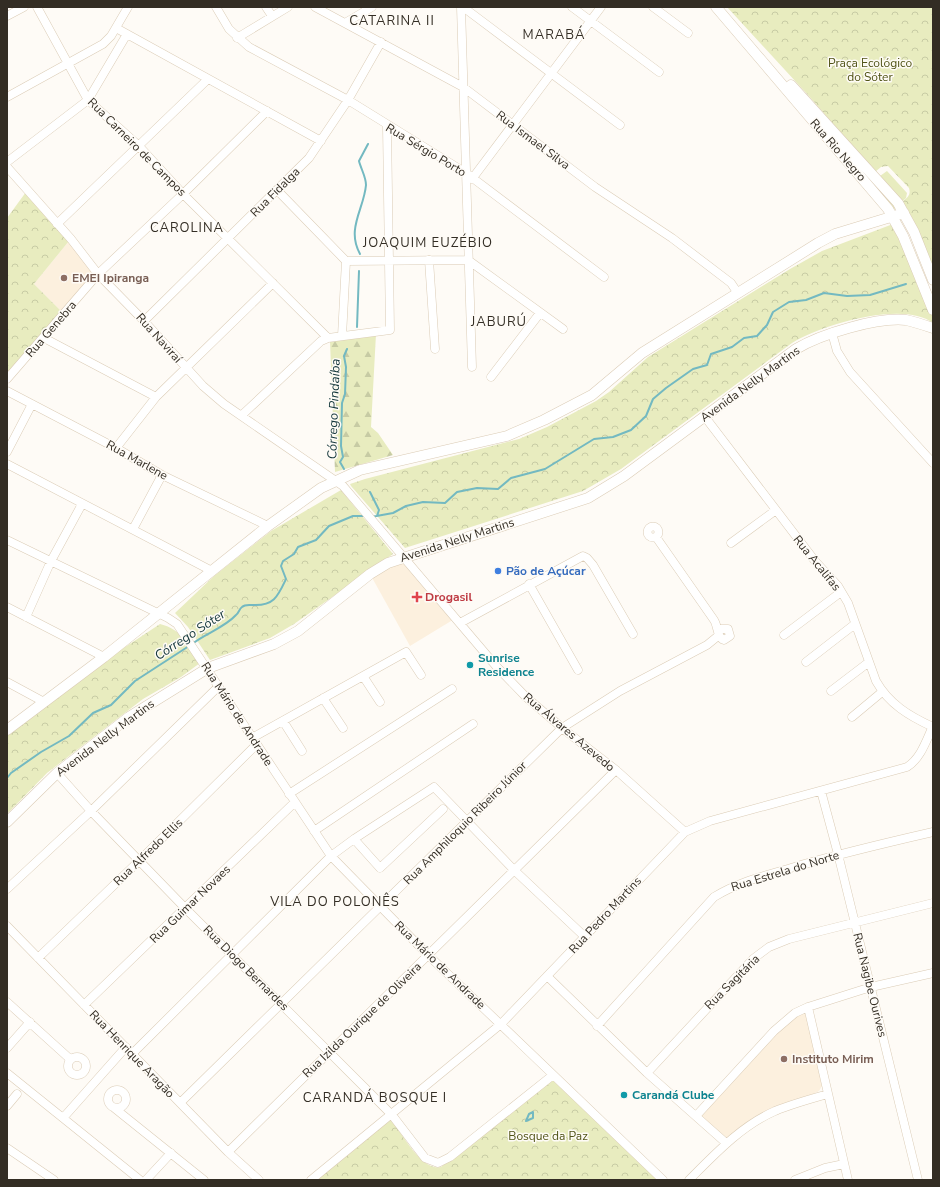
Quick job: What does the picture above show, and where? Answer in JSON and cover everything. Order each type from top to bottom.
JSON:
[{"type":"main road","name":"Rua Rio Negro","points":[[716,7],[863,179],[893,217],[933,310]]},
{"type":"main road","name":"Rua Rio Negro","points":[[724,7],[791,85],[876,177],[904,212],[933,280]]},
{"type":"main road","points":[[7,730],[104,657],[268,526],[321,488],[335,480],[360,470],[507,436],[544,420],[592,395],[642,353],[787,261],[835,234],[893,217],[904,212]]},
{"type":"main road","name":"Avenida Nelly Martins","points":[[7,822],[57,774],[129,717],[208,668],[274,644],[298,631],[372,573],[388,563],[588,498],[612,485],[796,349],[808,342],[832,333],[893,320],[906,320],[933,328]]},
{"type":"street","points":[[7,16],[24,7]]},
{"type":"street","name":"Rua Carneiro de Campos","points":[[37,7],[88,100],[138,145],[183,194],[328,338]]},
{"type":"street","points":[[7,98],[104,44],[111,36],[128,7]]},
{"type":"street","name":"Rua Sérgio Porto","points":[[216,7],[229,29],[237,38],[249,47],[348,100],[386,126],[469,176],[604,277]]},
{"type":"street","points":[[266,7],[272,16]]},
{"type":"street","points":[[237,38],[288,7]]},
{"type":"street","name":"Rua Ismael Silva","points":[[315,7],[463,87],[595,187],[672,238],[731,283],[737,292]]},
{"type":"street","points":[[345,23],[372,7]]},
{"type":"street","points":[[462,7],[620,125]]},
{"type":"street","points":[[462,7],[463,87],[469,176],[468,260],[472,367]]},
{"type":"street","points":[[572,7],[659,72]]},
{"type":"street","points":[[469,176],[513,125],[601,7]]},
{"type":"street","points":[[653,7],[688,33]]},
{"type":"street","points":[[116,28],[321,141]]},
{"type":"street","points":[[7,167],[88,100],[127,34]]},
{"type":"street","name":"Rua Fidalga","points":[[144,321],[309,158],[348,100],[381,42]]},
{"type":"street","points":[[57,224],[208,79]]},
{"type":"street","name":"Rua Genebra","points":[[7,379],[98,274],[183,194],[266,111]]},
{"type":"street","points":[[242,415],[321,341],[328,338],[390,330],[390,261],[386,126]]},
{"type":"street","name":"Rua Naviraí","points":[[7,167],[98,274],[144,321],[185,368],[203,386],[335,480]]},
{"type":"street","points":[[278,190],[346,262],[342,336]]},
{"type":"street","points":[[429,260],[435,348]]},
{"type":"street","points":[[346,262],[468,260],[563,330]]},
{"type":"street","points":[[116,448],[156,397],[272,283]]},
{"type":"street","points":[[491,377],[540,313]]},
{"type":"street","points":[[832,333],[837,350],[850,372],[933,463]]},
{"type":"street","points":[[44,338],[156,397]]},
{"type":"street","name":"Rua Marlene","points":[[7,391],[116,448],[162,475],[268,526]]},
{"type":"street","points":[[7,452],[32,404]]},
{"type":"street","name":"Rua Acalifas","points":[[706,417],[815,561],[841,592],[848,603],[876,681],[882,692],[903,711],[933,726]]},
{"type":"street","points":[[7,464],[212,571]]},
{"type":"street","points":[[133,529],[162,475]]},
{"type":"street","name":"Rua Álvares Azevedo","points":[[335,480],[362,506],[460,623],[511,681],[562,728],[616,770],[685,832]]},
{"type":"street","points":[[26,617],[51,561],[82,504]]},
{"type":"street","points":[[731,543],[776,510]]},
{"type":"street","name":"Rua Amphiloquio Ribeiro Júnior","points":[[180,1103],[562,728],[620,691],[707,645],[718,634],[714,620],[656,537]]},
{"type":"street","name":"Rua Mário de Andrade","points":[[7,540],[158,613],[177,624],[208,668],[218,686],[331,856],[428,955],[663,1180]]},
{"type":"street","points":[[460,623],[583,556],[588,558],[633,634]]},
{"type":"street","points":[[530,584],[578,670]]},
{"type":"street","points":[[784,635],[841,592]]},
{"type":"street","points":[[7,607],[104,657]]},
{"type":"street","points":[[806,662],[855,624]]},
{"type":"street","name":"Rua Alfredo Ellis","points":[[38,958],[139,861],[254,741],[283,721],[406,652],[421,675]]},
{"type":"street","points":[[831,691],[869,662]]},
{"type":"street","points":[[363,676],[380,702]]},
{"type":"street","points":[[7,682],[44,702]]},
{"type":"street","points":[[7,889],[91,811],[218,686]]},
{"type":"street","points":[[290,794],[452,689]]},
{"type":"street","points":[[852,717],[882,692]]},
{"type":"street","points":[[323,698],[343,728]]},
{"type":"street","points":[[283,721],[302,751]]},
{"type":"street","points":[[314,831],[474,724]]},
{"type":"street","name":"Rua Pedro Martins","points":[[311,1180],[501,1024],[685,832],[710,821],[907,767],[915,762],[920,755],[933,726]]},
{"type":"street","name":"Rua Izilda Ourique de Oliveira","points":[[228,1152],[616,770]]},
{"type":"street","name":"Rua Diogo Bernardes","points":[[57,774],[186,909],[282,1003],[392,1115],[425,1158],[434,1163],[442,1162],[450,1157],[553,1075]]},
{"type":"street","points":[[133,1053],[331,856],[354,839],[434,787],[514,870],[584,936]]},
{"type":"street","name":"Rua Nagibe Ourives","points":[[821,791],[838,854],[918,1180]]},
{"type":"street","name":"Rua Guimar Novaes","points":[[84,1005],[186,909],[295,802]]},
{"type":"street","points":[[354,839],[380,868],[443,808]]},
{"type":"street","name":"Rua Estrela do Norte","points":[[597,1026],[714,897],[742,882],[838,854],[933,832]]},
{"type":"street","name":"Rua Sagitária","points":[[647,1073],[739,972],[769,947],[789,939],[933,902]]},
{"type":"street","name":"Rua Henrique Aragão","points":[[7,926],[133,1053],[228,1152],[259,1180]]},
{"type":"street","points":[[696,1116],[774,1031],[795,1013],[808,1007],[871,987],[933,973]]},
{"type":"street","points":[[547,976],[647,1073],[726,1143]]},
{"type":"street","points":[[7,1002],[70,1059]]},
{"type":"street","points":[[808,1007],[848,1180]]},
{"type":"street","points":[[7,1048],[30,1022]]},
{"type":"street","points":[[63,1118],[126,1047]]},
{"type":"street","points":[[7,1072],[140,1180]]},
{"type":"street","points":[[7,1106],[17,1094]]},
{"type":"street","points":[[689,1180],[726,1143],[753,1123],[774,1112],[828,1094]]},
{"type":"street","points":[[113,1107],[204,1180]]},
{"type":"street","points":[[7,1148],[54,1180]]},
{"type":"street","points":[[146,1180],[171,1153]]},
{"type":"street","points":[[794,1180],[819,1170],[844,1164]]},
{"type":"shaded area","name":"EMEI Ipiranga","points":[[69,241],[95,272],[62,312],[34,284]]},
{"type":"shaded area","points":[[405,557],[456,618],[410,646],[370,574]]},
{"type":"shaded area","name":"Instituto Mirim","points":[[808,1009],[822,1086],[819,1091],[725,1140],[698,1116],[783,1023]]},
{"type":"green space","name":"Praça Ecológico do Sóter","points":[[727,7],[933,7],[933,270],[903,201],[909,196],[909,188],[888,166],[881,167],[875,172],[808,95]]},
{"type":"green space","points":[[805,100],[873,181],[887,171],[907,193],[906,198],[899,204],[900,206],[892,210]]},
{"type":"green space","points":[[26,192],[69,241],[34,284],[62,312],[7,374],[7,218]]},
{"type":"green space","points":[[893,224],[933,317],[933,323],[920,317],[902,314],[883,314],[841,323],[805,336],[792,343],[621,469],[583,491],[405,548],[350,484],[519,439],[547,427],[596,401],[609,392],[648,357],[790,269],[822,251]]},
{"type":"green space","points":[[376,334],[371,427],[378,433],[393,455],[335,472],[330,341]]},
{"type":"green space","points":[[341,490],[393,554],[294,624],[270,638],[210,660],[188,627],[175,613],[214,576],[271,531]]},
{"type":"green space","points":[[160,624],[180,634],[200,663],[181,677],[143,699],[47,773],[7,814],[7,733],[107,659]]},
{"type":"green space","name":"Bosque da Paz","points":[[551,1078],[660,1180],[314,1180],[390,1117],[419,1157],[434,1167],[441,1167]]},
{"type":"waterway","name":"Córrego Pindaíba","points":[[360,254],[356,245],[355,228],[365,194],[366,185],[359,161],[368,144]]},
{"type":"waterway","name":"Córrego Pindaíba","points":[[357,327],[359,271]]},
{"type":"waterway","name":"Córrego Sóter","points":[[371,517],[393,513],[406,506],[423,502],[445,503],[457,492],[477,488],[498,489],[511,478],[545,469],[594,439],[613,437],[631,430],[646,416],[653,399],[666,388],[693,369],[707,365],[711,354],[732,347],[744,338],[757,336],[767,325],[773,312],[789,302],[806,300],[824,293],[847,296],[870,295],[906,284]]},
{"type":"waterway","name":"Córrego Pindaíba","points":[[344,469],[340,462],[343,457],[341,446],[342,403],[345,394],[346,367],[344,356],[347,349]]},
{"type":"waterway","name":"Córrego Pindaíba","points":[[370,492],[379,510],[377,516]]},
{"type":"waterway","name":"Córrego Sóter","points":[[192,644],[231,620],[243,606],[260,605],[271,602],[278,595],[286,579],[281,566],[283,561],[294,554],[298,547],[316,540],[329,526],[353,516],[365,516]]},
{"type":"waterway","name":"Córrego Sóter","points":[[7,778],[11,773],[41,752],[69,736],[93,713],[111,705],[135,681],[189,646]]},
{"type":"waterway","points":[[533,1112],[533,1118],[526,1121],[529,1114],[533,1112]]},
{"type":"place","name":"EMEI Ipiranga","points":[[64,278]]},
{"type":"place","name":"Pão de Açúcar","points":[[498,571]]},
{"type":"place","name":"Drogasil","points":[[417,597]]},
{"type":"place","name":"Sunrise Residence","points":[[470,665]]},
{"type":"place","name":"Instituto Mirim","points":[[784,1059]]},
{"type":"place","name":"Carandá Clube","points":[[624,1095]]},
{"type":"district","name":"CATARINA II","points":[[392,21]]},
{"type":"district","name":"MARABÁ","points":[[554,35]]},
{"type":"district","name":"CAROLINA","points":[[187,228]]},
{"type":"district","name":"JOAQUIM EUZÉBIO","points":[[428,243]]},
{"type":"district","name":"JABURÚ","points":[[499,322]]},
{"type":"district","name":"VILA DO POLONÊS","points":[[335,902]]},
{"type":"district","name":"CARANDÁ BOSQUE I","points":[[375,1098]]}]
